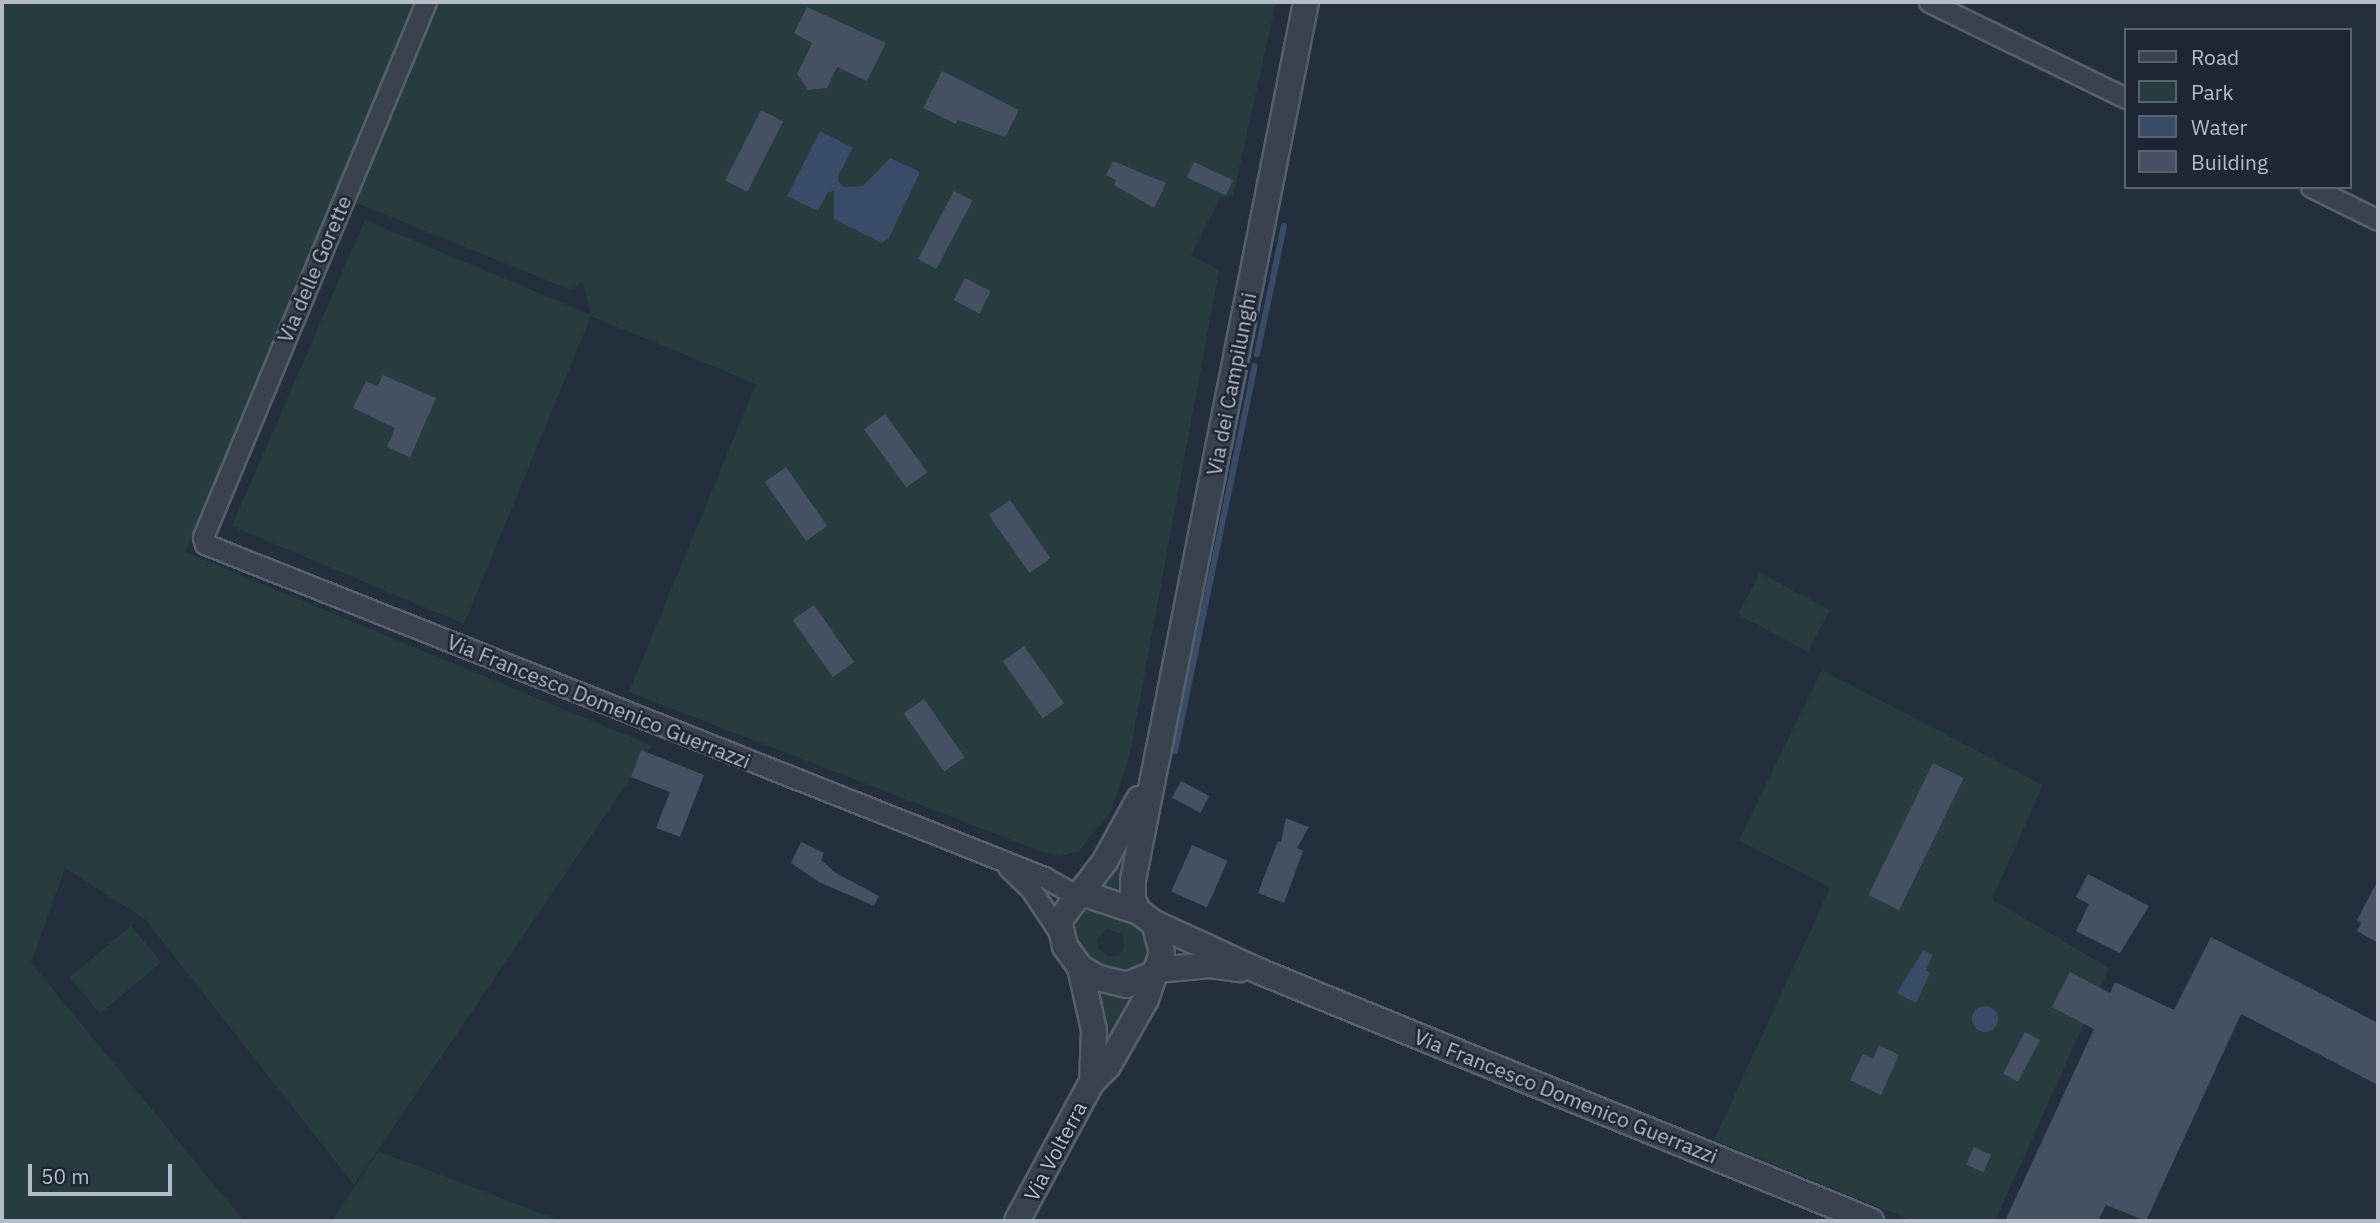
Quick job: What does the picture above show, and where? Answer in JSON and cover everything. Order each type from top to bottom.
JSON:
[{"type":"street","name":"Via delle Gorette","points":[[203,537],[426,2]]},
{"type":"street","name":"Via dei Campilunghi","points":[[1146,917],[1133,900],[1133,880],[1306,2]]},
{"type":"street","points":[[1928,2],[2124,96]]},
{"type":"street","points":[[2315,189],[2378,220]]},
{"type":"street","name":"Via Francesco Domenico Guerrazzi","points":[[203,537],[211,549],[1000,860],[1080,895]]},
{"type":"street","name":"Via dei Campilunghi","points":[[1080,895],[1128,825],[1154,765]]},
{"type":"street","name":"Via Francesco Domenico Guerrazzi","points":[[1000,860],[1030,888],[1060,933]]},
{"type":"street","points":[[1080,895],[1146,917],[1162,953],[1164,971],[1141,981],[1113,984],[1080,967],[1060,933],[1059,921],[1080,895]]},
{"type":"street","name":"Via Francesco Domenico Guerrazzi","points":[[1146,917],[1261,972],[1871,1221]]},
{"type":"street","name":"Via Francesco Domenico Guerrazzi","points":[[1164,971],[1210,965],[1261,972]]},
{"type":"street","name":"Via Volterra","points":[[1080,967],[1094,1030],[1092,1082]]},
{"type":"street","name":"Via Volterra","points":[[1017,1221],[1092,1082],[1108,1066],[1164,971]]},
{"type":"green space","points":[[2,2],[417,2],[185,552],[652,746],[354,1185],[145,919],[65,868],[31,963],[244,1221],[2,1221]]},
{"type":"green space","points":[[435,2],[1276,2],[1233,196],[1220,198],[1191,255],[1219,270],[1129,758],[1111,811],[1079,851],[1060,856],[1045,853],[629,692],[756,384],[591,316],[464,624],[232,526],[365,220],[591,315],[583,281],[571,290],[352,201]]},
{"type":"green space","points":[[1760,573],[1830,610],[1808,652],[1738,614]]},
{"type":"green space","points":[[1822,670],[2043,785],[1992,899],[2109,968],[1995,1221],[1913,1221],[1714,1140],[1830,888],[1739,840]]},
{"type":"green space","points":[[1137,831],[1122,897],[1095,887]]},
{"type":"green space","points":[[1092,908],[1142,925],[1153,954],[1140,969],[1113,977],[1080,947],[1073,925],[1080,913]],"holes":[[[1106,929],[1123,934],[1124,948],[1118,955],[1109,957],[1099,949],[1097,940]]]},
{"type":"green space","points":[[131,926],[161,962],[100,1013],[70,977]]},
{"type":"green space","points":[[1096,987],[1118,997],[1139,990],[1103,1056]]},
{"type":"green space","points":[[378,1151],[561,1221],[332,1221]]},
{"type":"water","points":[[820,131],[853,148],[839,174],[838,182],[844,187],[863,186],[890,158],[920,172],[889,238],[882,243],[834,219],[834,191],[828,192],[818,211],[787,196]]},
{"type":"water","points":[[1923,950],[1933,955],[1926,970],[1930,973],[1916,1003],[1897,993]]},
{"type":"water","points":[[1985,1006],[1995,1009],[1998,1019],[1995,1029],[1985,1032],[1975,1029],[1972,1019],[1975,1009]]},
{"type":"building","points":[[807,7],[886,43],[867,81],[837,67],[827,88],[808,90],[797,74],[812,43],[794,33]]},
{"type":"building","points":[[942,71],[1019,110],[1005,137],[958,120],[956,124],[923,108]]},
{"type":"building","points":[[761,110],[783,121],[747,192],[725,180]]},
{"type":"building","points":[[1113,161],[1166,183],[1154,208],[1114,185],[1116,180],[1106,175]]},
{"type":"building","points":[[1194,162],[1233,180],[1226,196],[1187,177]]},
{"type":"building","points":[[954,191],[973,201],[936,269],[918,259]]},
{"type":"building","points":[[965,278],[991,291],[979,313],[954,300]]},
{"type":"building","points":[[383,375],[436,398],[410,457],[387,447],[395,428],[353,408],[366,381],[378,386]]},
{"type":"building","points":[[885,414],[927,472],[906,488],[864,429]]},
{"type":"building","points":[[786,467],[827,526],[806,541],[765,482]]},
{"type":"building","points":[[1010,500],[1051,558],[1029,573],[989,515]]},
{"type":"building","points":[[814,605],[854,662],[833,677],[793,620]]},
{"type":"building","points":[[1024,646],[1064,703],[1043,718],[1003,661]]},
{"type":"building","points":[[924,699],[965,757],[944,771],[904,713]]},
{"type":"building","points":[[641,750],[704,775],[680,837],[656,828],[670,792],[631,777]]},
{"type":"building","points":[[1933,763],[1964,778],[1899,910],[1869,895]]},
{"type":"building","points":[[1181,781],[1209,796],[1200,813],[1172,798]]},
{"type":"building","points":[[1286,818],[1309,827],[1297,848],[1303,851],[1284,903],[1258,893],[1278,841],[1281,842]]},
{"type":"building","points":[[801,842],[824,853],[821,860],[836,873],[879,896],[874,906],[819,882],[791,863]]},
{"type":"building","points":[[1192,845],[1228,861],[1207,907],[1171,892]]},
{"type":"building","points":[[2088,874],[2149,906],[2120,953],[2076,931],[2089,904],[2076,897]]},
{"type":"building","points":[[2378,880],[2378,943],[2357,931],[2361,923],[2357,920]]},
{"type":"building","points":[[2211,937],[2378,1023],[2378,1085],[2241,1014],[2146,1221],[2106,1205],[2098,1221],[2005,1221],[2094,1029],[2052,1007],[2070,972],[2110,993],[2115,982],[2174,1010]]},
{"type":"building","points":[[2025,1032],[2040,1040],[2018,1081],[2003,1073]]},
{"type":"building","points":[[1879,1045],[1899,1055],[1881,1095],[1850,1080],[1863,1054],[1873,1059]]},
{"type":"building","points":[[1974,1147],[1991,1155],[1983,1172],[1966,1164]]},
{"type":"waterway","points":[[1257,354],[1284,226]]},
{"type":"waterway","points":[[1175,751],[1255,366]]}]
